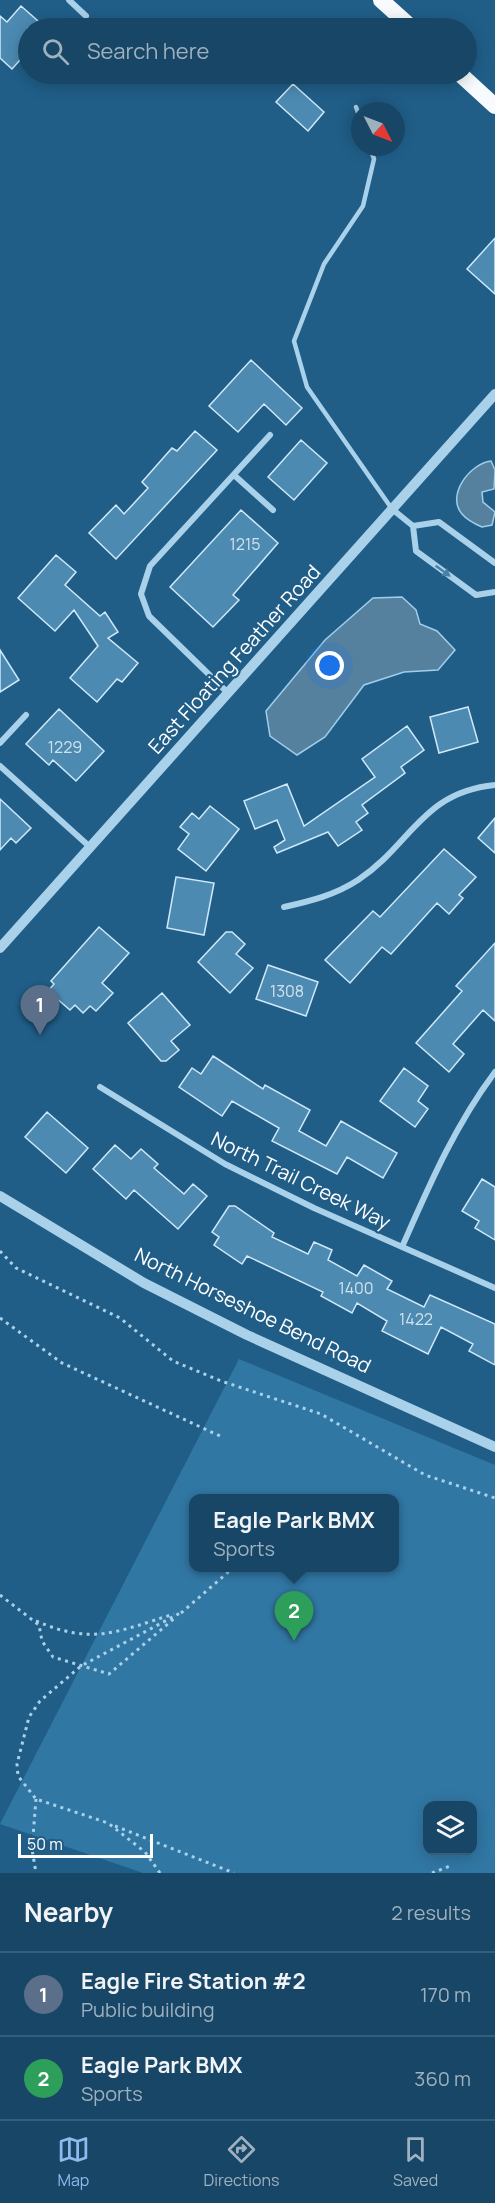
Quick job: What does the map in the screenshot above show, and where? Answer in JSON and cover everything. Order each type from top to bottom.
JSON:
[{"type":"highway","points":[[381,0],[401,18]]},
{"type":"highway","points":[[471,84],[495,106]]},
{"type":"street","points":[[69,0],[86,16]]},
{"type":"street","name":"East Floating Feather Road","points":[[0,948],[495,394]]},
{"type":"street","points":[[228,693],[149,615],[141,594],[150,566],[270,435]]},
{"type":"street","points":[[234,475],[273,510]]},
{"type":"street","points":[[392,509],[413,526],[416,551],[476,595],[495,592]]},
{"type":"street","points":[[413,526],[439,522],[495,564]]},
{"type":"street","points":[[0,743],[26,715]]},
{"type":"street","points":[[0,766],[90,847]]},
{"type":"street","points":[[284,907],[321,898],[341,890],[375,867],[433,807],[455,794],[477,787],[495,785]]},
{"type":"street","points":[[402,1247],[440,1162],[495,1072]]},
{"type":"street","name":"North Trail Creek Way","points":[[100,1087],[225,1164],[495,1288]]},
{"type":"street","name":"North Horseshoe Bend Road","points":[[0,1196],[76,1244],[247,1335],[495,1447]]},
{"type":"lane","points":[[373,156],[363,206],[324,264],[294,341],[307,387],[392,509]]},
{"type":"path","points":[[0,1251],[16,1268],[120,1318],[173,1361],[221,1381],[321,1414],[425,1475],[495,1498]]},
{"type":"path","points":[[0,1318],[62,1363],[220,1436]]},
{"type":"path","points":[[35,1621],[39,1625],[42,1641],[53,1657],[110,1674],[227,1572]]},
{"type":"path","points":[[0,1595],[7,1598],[16,1610],[62,1632],[99,1635],[182,1612]]},
{"type":"path","points":[[182,1612],[81,1666],[40,1701],[29,1717],[17,1764],[21,1781],[36,1799],[108,1823],[234,1873]]},
{"type":"path","points":[[36,1799],[32,1849],[36,1873]]},
{"type":"path","points":[[108,1823],[145,1852],[160,1873]]},
{"type":"path","points":[[432,1873],[450,1866]]},
{"type":"shaded area","points":[[491,461],[495,470],[494,489],[482,492],[483,502],[495,512],[492,525],[482,527],[462,514],[458,507],[458,490],[468,474],[483,463]]},
{"type":"shaded area","points":[[402,597],[416,610],[420,624],[437,631],[455,650],[438,670],[404,672],[364,685],[325,737],[297,755],[270,736],[266,711],[325,640],[373,598]]},
{"type":"shaded area","points":[[239,1359],[495,1465],[495,1873],[143,1873],[0,1824]]},
{"type":"building","points":[[21,6],[35,18],[18,18],[18,62],[12,69],[0,58],[0,16],[7,22]]},
{"type":"building","points":[[293,84],[324,112],[308,131],[276,102]]},
{"type":"building","points":[[495,238],[495,294],[467,269]]},
{"type":"building","points":[[251,360],[302,408],[286,425],[264,404],[238,432],[209,406]]},
{"type":"building","points":[[195,431],[217,450],[116,559],[89,533],[116,505],[124,514],[148,488],[142,482],[172,448],[177,451]]},
{"type":"building","points":[[301,440],[327,463],[294,500],[268,477]]},
{"type":"building","points":[[241,510],[278,543],[233,595],[239,600],[213,627],[170,587]]},
{"type":"building","points":[[56,555],[76,572],[65,585],[100,616],[105,612],[118,632],[108,638],[138,663],[122,682],[117,679],[97,702],[70,678],[98,646],[74,610],[55,631],[18,598]]},
{"type":"building","points":[[0,650],[19,680],[0,692]]},
{"type":"building","points":[[468,707],[478,742],[439,753],[430,717]]},
{"type":"building","points":[[59,709],[104,751],[76,781],[53,760],[49,765],[26,744]]},
{"type":"building","points":[[407,726],[424,750],[401,767],[405,773],[362,805],[368,813],[356,822],[362,830],[338,846],[328,832],[277,853],[274,847],[285,840],[277,820],[255,829],[244,801],[287,784],[304,826],[375,777],[362,759]]},
{"type":"building","points":[[0,799],[31,828],[16,843],[11,838],[0,850]]},
{"type":"building","points":[[210,806],[239,829],[206,871],[178,849],[189,834],[180,827],[192,813],[199,819]]},
{"type":"building","points":[[495,818],[495,853],[478,838]]},
{"type":"building","points":[[444,849],[476,877],[459,895],[463,898],[449,914],[437,903],[391,954],[382,947],[350,983],[325,960],[373,911],[380,917]]},
{"type":"building","points":[[176,877],[214,883],[204,935],[167,928]]},
{"type":"building","points":[[99,927],[129,953],[102,983],[113,993],[96,1011],[90,1006],[83,1013],[75,1005],[70,1010],[48,991],[54,984],[51,981]]},
{"type":"building","points":[[226,932],[232,932],[245,944],[236,954],[253,968],[230,993],[198,962]]},
{"type":"building","points":[[495,943],[495,1021],[483,1010],[453,1044],[464,1054],[449,1072],[416,1043],[462,991],[456,986]]},
{"type":"building","points":[[268,965],[318,982],[306,1016],[256,999]]},
{"type":"building","points":[[162,993],[190,1025],[171,1041],[179,1050],[166,1061],[161,1061],[128,1023]]},
{"type":"building","points":[[213,1056],[263,1089],[265,1085],[310,1110],[299,1131],[326,1146],[341,1121],[397,1153],[383,1178],[347,1157],[337,1174],[272,1141],[279,1128],[232,1101],[222,1116],[179,1087],[192,1068],[201,1074]]},
{"type":"building","points":[[404,1068],[428,1086],[418,1101],[428,1109],[415,1127],[380,1101]]},
{"type":"building","points":[[47,1112],[88,1148],[66,1173],[25,1137]]},
{"type":"building","points":[[115,1145],[131,1159],[141,1149],[158,1164],[154,1168],[184,1194],[193,1184],[207,1196],[178,1229],[134,1190],[126,1199],[93,1169]]},
{"type":"building","points":[[482,1179],[495,1187],[495,1240],[475,1228],[479,1221],[462,1211]]},
{"type":"building","points":[[229,1206],[235,1206],[274,1233],[272,1237],[308,1254],[314,1242],[332,1250],[328,1260],[357,1276],[364,1265],[392,1281],[387,1289],[424,1307],[430,1295],[495,1324],[495,1365],[469,1351],[473,1344],[441,1327],[428,1354],[382,1331],[387,1321],[357,1303],[352,1313],[321,1296],[323,1292],[247,1256],[242,1264],[214,1245],[219,1237],[212,1232]]},
{"type":"place","name":"Eagle Fire Station #2","points":[[40,1035]]},
{"type":"place","name":"Eagle Park BMX","points":[[294,1641]]}]
